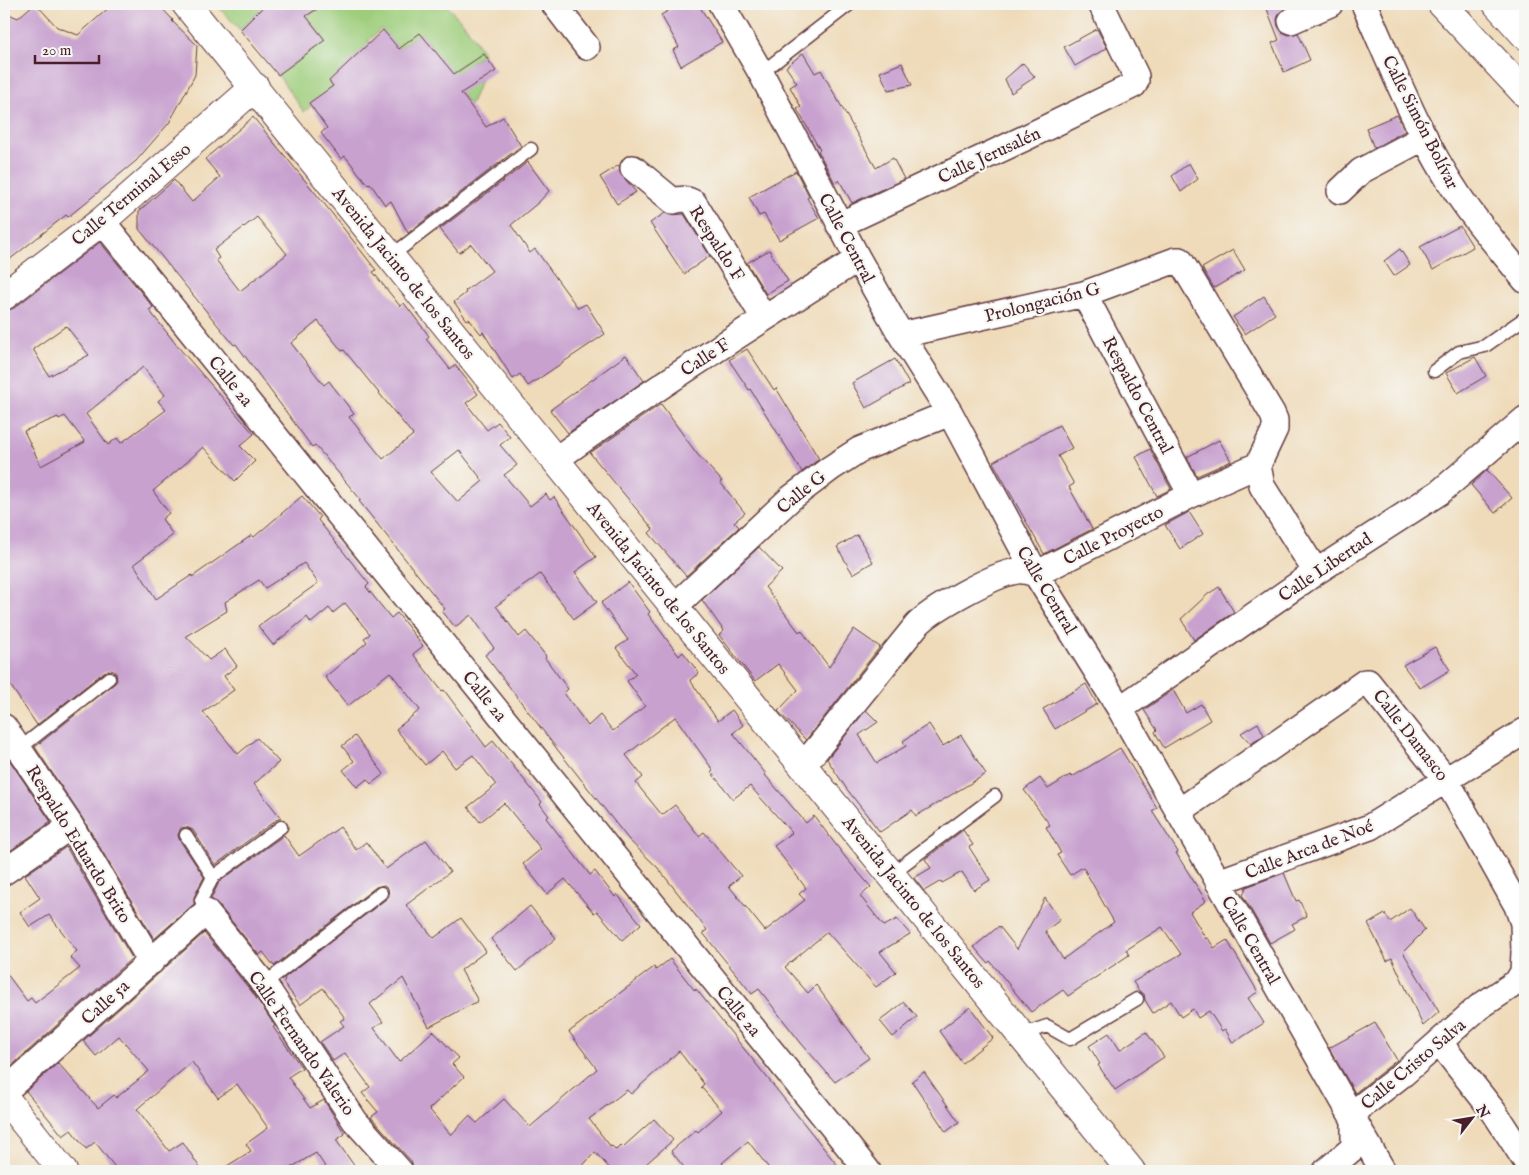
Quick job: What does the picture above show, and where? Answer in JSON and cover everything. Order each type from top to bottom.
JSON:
[{"type":"main road","name":"Avenida Jacinto de los Santos","points":[[186,4],[1131,1171]]},
{"type":"main road","points":[[1442,4],[1525,94]]},
{"type":"main road","points":[[1497,4],[1525,36]]},
{"type":"main road","name":"Calle Terminal Esso","points":[[4,296],[102,221],[255,88]]},
{"type":"main road","points":[[4,1098],[63,1171]]},
{"type":"street","points":[[554,4],[587,47]]},
{"type":"street","name":"Calle Central","points":[[721,4],[761,73],[839,225],[901,335],[950,413],[1036,574],[1120,709],[1384,1171]]},
{"type":"street","name":"Calle Jerusalén","points":[[839,225],[1026,138],[1133,85],[1136,81],[1136,76],[1101,4]]},
{"type":"street","points":[[1291,22],[1330,4]]},
{"type":"street","name":"Calle Simón Bolívar","points":[[1364,4],[1425,138],[1458,196],[1525,280]]},
{"type":"street","points":[[1340,190],[1361,171],[1425,138]]},
{"type":"street","name":"Respaldo F","points":[[634,168],[673,201],[682,198],[694,203],[764,318]]},
{"type":"street","name":"Calle 2a","points":[[102,221],[868,1171]]},
{"type":"street","name":"Calle F","points":[[555,460],[625,410],[764,318],[858,259]]},
{"type":"street","name":"Prolongación G","points":[[901,335],[1084,294],[1180,260],[1275,420],[1275,429],[1258,465]]},
{"type":"street","name":"Respaldo Central","points":[[1084,294],[1191,495]]},
{"type":"street","name":"Calle G","points":[[674,607],[791,498],[831,468],[859,450],[950,413]]},
{"type":"street","name":"Calle Libertad","points":[[1120,709],[1316,572],[1440,492],[1525,419]]},
{"type":"street","points":[[1258,465],[1262,486],[1316,572]]},
{"type":"street","name":"Calle Proyecto","points":[[1036,574],[1191,495],[1258,465]]},
{"type":"street","points":[[803,766],[925,617],[955,598],[1007,573],[1023,570],[1036,574]]},
{"type":"street","name":"Calle Damasco","points":[[1178,812],[1366,682],[1371,683],[1447,780],[1518,906],[1524,933],[1524,973]]},
{"type":"street","name":"Respaldo Eduardo Brito","points":[[4,727],[71,826],[151,962]]},
{"type":"street","name":"Calle Arca de Noé","points":[[1218,882],[1361,832],[1525,731]]},
{"type":"street","points":[[4,872],[71,826]]},
{"type":"street","name":"Calle 5a","points":[[4,1092],[206,912]]},
{"type":"street","name":"Calle Fernando Valerio","points":[[206,912],[264,984],[356,1121],[400,1171]]},
{"type":"street","name":"Calle Cristo Salva","points":[[1326,1171],[1352,1149],[1354,1143],[1354,1121],[1358,1109],[1403,1074],[1479,1007],[1517,982],[1524,973]]},
{"type":"street","points":[[1439,1042],[1487,1103],[1525,1160]]},
{"type":"lane","points":[[761,73],[850,4]]},
{"type":"lane","points":[[391,256],[531,149]]},
{"type":"lane","points":[[1434,371],[1459,352],[1485,346],[1525,318]]},
{"type":"lane","points":[[18,749],[109,678]]},
{"type":"lane","points":[[891,874],[995,796]]},
{"type":"lane","points":[[206,912],[201,900],[214,877],[281,827]]},
{"type":"lane","points":[[186,835],[214,877]]},
{"type":"lane","points":[[264,984],[381,893]]},
{"type":"lane","points":[[1021,1035],[1047,1026],[1070,1039],[1137,999]]},
{"type":"green space","points":[[216,4],[266,4],[240,30]]},
{"type":"green space","points":[[325,4],[365,4],[368,8],[376,4],[445,4],[466,26],[484,54],[470,63],[481,80],[470,105],[432,53],[435,50],[420,33],[399,49],[381,29],[368,41],[397,76],[329,81],[333,86],[304,112],[278,75],[325,40],[307,17]]},
{"type":"building","points":[[34,4],[57,27],[78,35],[113,4],[158,4],[172,21],[197,45],[195,75],[169,123],[136,161],[68,217],[66,215],[4,264],[4,12],[18,18]]},
{"type":"building","points":[[266,4],[325,4],[306,16],[325,40],[278,75],[240,30]]},
{"type":"building","points":[[680,4],[698,4],[722,42],[681,66],[673,50],[679,47],[661,15]]},
{"type":"building","points":[[1265,4],[1288,4],[1289,6],[1279,13],[1278,26],[1282,32],[1289,35],[1298,33],[1310,60],[1284,72],[1272,43],[1279,40]]},
{"type":"building","points":[[1097,29],[1107,48],[1075,66],[1064,47]]},
{"type":"building","points":[[383,30],[399,49],[420,33],[454,74],[484,54],[496,71],[461,93],[486,127],[503,117],[521,146],[408,233],[391,201],[385,205],[370,183],[368,185],[345,156],[341,159],[321,133],[327,128],[309,103],[333,86],[329,81]]},
{"type":"building","points":[[803,53],[815,73],[821,70],[876,168],[893,158],[904,179],[852,203],[839,180],[835,183],[818,151],[820,150],[797,109],[801,107],[790,87],[797,83],[786,67]]},
{"type":"building","points":[[902,63],[912,85],[888,90],[880,72]]},
{"type":"building","points":[[1023,63],[1035,77],[1011,93],[1005,79]]},
{"type":"building","points":[[1397,115],[1405,131],[1374,148],[1366,128]]},
{"type":"building","points":[[253,117],[376,270],[373,272],[400,306],[404,303],[429,336],[426,339],[450,369],[455,365],[478,394],[466,403],[487,430],[498,422],[510,437],[500,445],[517,465],[504,475],[530,506],[546,494],[550,500],[554,497],[596,557],[575,572],[597,602],[574,619],[540,574],[496,606],[519,637],[526,631],[546,656],[545,658],[568,689],[564,693],[588,726],[600,715],[613,731],[645,706],[627,681],[636,674],[616,648],[628,640],[601,603],[628,582],[650,612],[648,614],[679,656],[683,652],[699,673],[690,680],[718,721],[732,710],[743,725],[733,733],[765,775],[806,823],[814,816],[871,887],[860,896],[884,926],[897,919],[910,934],[880,952],[896,972],[876,987],[827,932],[785,967],[808,993],[816,985],[869,1058],[835,1082],[801,1043],[759,989],[752,994],[703,933],[707,930],[658,868],[629,840],[485,655],[494,648],[471,615],[455,627],[442,611],[445,609],[359,501],[361,500],[315,445],[312,447],[236,344],[234,345],[139,229],[139,211],[174,180],[192,202],[220,177],[205,159]],"holes":[[[257,217],[287,254],[240,291],[216,260],[219,258],[214,250]],[[318,321],[413,435],[383,459],[349,417],[354,414],[329,381],[324,385],[291,343]],[[459,450],[483,481],[458,502],[431,472]],[[675,717],[713,770],[711,772],[733,799],[750,786],[792,833],[774,846],[806,888],[799,894],[805,900],[765,931],[729,886],[741,876],[704,832],[699,836],[675,805],[662,815],[636,783],[643,777],[626,755]]]},
{"type":"building","points":[[528,162],[549,191],[539,202],[511,225],[530,253],[535,249],[578,308],[586,304],[605,334],[528,386],[520,374],[513,379],[483,332],[481,334],[469,319],[467,320],[454,302],[466,293],[465,291],[492,271],[471,244],[459,253],[440,229]]},
{"type":"building","points":[[1189,163],[1198,179],[1181,192],[1172,176]]},
{"type":"building","points":[[619,165],[620,173],[636,192],[617,204],[600,177]]},
{"type":"building","points":[[796,171],[809,197],[807,198],[819,218],[779,240],[764,214],[759,216],[749,197]]},
{"type":"building","points":[[665,213],[670,215],[684,214],[710,256],[684,274],[650,223]]},
{"type":"building","points":[[1460,226],[1473,247],[1433,270],[1420,247]]},
{"type":"building","points":[[100,242],[153,307],[149,310],[179,348],[254,434],[240,446],[255,461],[235,481],[203,447],[153,491],[169,513],[162,519],[173,535],[134,564],[156,599],[192,575],[192,577],[252,535],[254,537],[302,496],[320,517],[318,520],[369,584],[366,587],[391,618],[397,613],[423,646],[413,654],[442,691],[444,690],[486,747],[493,741],[542,802],[540,804],[549,816],[546,818],[590,875],[595,871],[615,897],[617,894],[641,924],[622,940],[597,911],[594,913],[565,879],[547,894],[523,864],[541,849],[504,803],[480,822],[468,807],[496,785],[473,755],[455,768],[442,751],[425,765],[396,729],[420,710],[390,672],[348,706],[325,677],[367,642],[364,638],[370,634],[345,603],[333,613],[329,608],[311,623],[307,617],[273,645],[258,626],[318,583],[304,563],[265,588],[259,580],[225,602],[227,611],[186,636],[209,660],[225,649],[237,666],[224,676],[234,690],[203,712],[238,754],[257,738],[279,762],[254,784],[281,818],[215,865],[193,830],[186,827],[181,828],[178,835],[179,839],[204,877],[194,897],[194,904],[154,939],[83,819],[35,747],[114,684],[117,681],[116,673],[112,670],[104,672],[37,725],[4,676],[4,312],[14,308]],"holes":[[[66,326],[89,355],[49,376],[33,349]],[[143,367],[165,395],[158,401],[166,410],[121,443],[117,438],[108,445],[86,414]],[[65,416],[85,442],[41,466],[24,431],[58,417],[59,419]]]},
{"type":"building","points":[[1400,249],[1410,265],[1394,276],[1384,261]]},
{"type":"building","points":[[769,250],[788,281],[766,294],[747,263]]},
{"type":"building","points":[[1233,250],[1245,270],[1214,288],[1202,268]]},
{"type":"building","points":[[1264,296],[1275,314],[1245,334],[1233,317]]},
{"type":"building","points":[[747,349],[774,390],[776,388],[819,459],[802,472],[750,389],[729,360]]},
{"type":"building","points":[[626,355],[644,381],[568,433],[550,410]]},
{"type":"building","points":[[1475,357],[1486,376],[1458,393],[1446,373]]},
{"type":"building","points":[[895,359],[909,384],[866,408],[852,383]]},
{"type":"building","points":[[661,404],[697,454],[722,481],[720,482],[745,513],[734,522],[739,527],[686,576],[649,533],[653,529],[590,453]]},
{"type":"building","points":[[1059,425],[1072,448],[1058,456],[1074,484],[1069,487],[1092,529],[1044,554],[993,462]]},
{"type":"building","points":[[1219,440],[1231,461],[1197,476],[1187,457]]},
{"type":"building","points":[[1150,449],[1171,489],[1157,496],[1136,457]]},
{"type":"building","points":[[1487,470],[1512,498],[1495,513],[1471,485]]},
{"type":"building","points":[[1189,512],[1203,534],[1180,549],[1165,525]]},
{"type":"building","points":[[857,535],[873,562],[853,574],[837,547]]},
{"type":"building","points":[[759,547],[782,571],[765,587],[799,632],[801,630],[829,667],[854,629],[880,647],[806,740],[778,711],[798,690],[778,664],[755,681],[719,635],[724,631],[702,600]]},
{"type":"building","points":[[1219,587],[1234,612],[1194,640],[1181,619],[1208,594]]},
{"type":"building","points":[[1435,647],[1450,670],[1420,688],[1403,665]]},
{"type":"building","points":[[1086,684],[1097,704],[1055,729],[1043,709]]},
{"type":"building","points":[[1173,690],[1186,713],[1201,704],[1210,720],[1164,748],[1155,732],[1157,730],[1144,710]]},
{"type":"building","points":[[866,710],[878,722],[859,735],[877,763],[906,746],[903,741],[929,724],[943,746],[961,735],[986,774],[916,816],[912,810],[880,832],[846,788],[827,759]]},
{"type":"building","points":[[1258,723],[1264,735],[1251,744],[1241,733]]},
{"type":"building","points":[[355,736],[384,774],[371,784],[367,779],[357,787],[343,770],[354,761],[342,746]]},
{"type":"building","points":[[1120,748],[1157,808],[1152,811],[1206,901],[1190,912],[1206,939],[1208,938],[1214,948],[1227,940],[1258,992],[1248,998],[1264,1023],[1233,1043],[1225,1029],[1222,1031],[1209,1011],[1198,1018],[1193,1009],[1181,1017],[1171,1001],[1153,1013],[1145,1000],[1144,994],[1139,991],[1133,982],[1181,954],[1162,927],[1126,950],[1129,955],[1068,996],[1063,990],[1031,1012],[990,961],[988,963],[974,947],[999,926],[1017,949],[1045,898],[1060,920],[1045,931],[1063,959],[1114,922],[1083,867],[1070,875],[1057,855],[1061,853],[1046,827],[1050,825],[1024,790],[1040,778],[1048,789]]},
{"type":"building","points":[[4,752],[51,822],[4,855]]},
{"type":"building","points":[[340,827],[356,850],[366,842],[386,869],[426,840],[450,872],[406,905],[434,938],[461,918],[486,951],[461,970],[478,1001],[429,1027],[403,978],[370,1004],[383,1022],[374,1028],[399,1062],[433,1031],[459,1058],[452,1064],[464,1077],[429,1109],[451,1135],[469,1116],[477,1123],[504,1099],[530,1127],[597,1069],[569,1032],[654,967],[656,970],[670,959],[842,1171],[771,1171],[748,1141],[722,1163],[729,1171],[687,1171],[671,1151],[696,1130],[698,1132],[722,1111],[701,1087],[704,1084],[679,1051],[631,1094],[627,1090],[589,1119],[611,1147],[616,1150],[621,1145],[623,1147],[654,1119],[673,1140],[638,1171],[612,1171],[595,1152],[578,1171],[414,1171],[411,1161],[371,1117],[378,1112],[362,1093],[370,1087],[345,1053],[333,1061],[320,1042],[344,1026],[340,1021],[345,1018],[323,988],[300,1005],[283,982],[284,978],[386,899],[389,896],[388,888],[384,885],[376,887],[274,966],[263,952],[259,955],[217,903],[211,899],[219,882],[284,835],[299,856]]},
{"type":"building","points":[[963,830],[973,845],[969,847],[990,880],[974,890],[962,872],[924,891],[914,878],[931,868],[925,859]]},
{"type":"building","points":[[66,847],[132,958],[9,1068],[4,1062],[4,970],[27,1001],[31,998],[35,1003],[80,968],[70,957],[77,951],[49,915],[30,927],[20,912],[40,898],[25,875]]},
{"type":"building","points":[[1284,873],[1296,901],[1299,900],[1307,916],[1292,924],[1295,929],[1270,943],[1243,896],[1246,887]]},
{"type":"building","points":[[530,906],[556,938],[517,971],[491,939]]},
{"type":"building","points":[[1410,908],[1425,930],[1403,952],[1439,1012],[1423,1026],[1392,958],[1387,961],[1368,924],[1385,914],[1390,922]]},
{"type":"building","points":[[204,933],[252,992],[275,1026],[273,1027],[302,1068],[288,1077],[310,1108],[324,1100],[345,1134],[336,1140],[358,1171],[328,1171],[316,1153],[285,1171],[219,1171],[251,1151],[246,1144],[268,1128],[237,1084],[218,1098],[192,1062],[137,1109],[169,1151],[183,1142],[202,1171],[118,1171],[95,1142],[86,1149],[71,1130],[63,1136],[26,1091],[58,1063],[98,1108],[114,1095],[116,1098],[149,1071],[119,1036],[96,1056],[83,1041]]},
{"type":"building","points":[[904,1002],[917,1017],[893,1037],[880,1021]]},
{"type":"building","points":[[970,1007],[993,1038],[962,1063],[939,1031]]},
{"type":"building","points":[[1375,1023],[1397,1060],[1355,1093],[1329,1048]]},
{"type":"building","points":[[1146,1032],[1164,1057],[1115,1090],[1098,1065],[1100,1064],[1089,1046],[1109,1033],[1120,1050]]},
{"type":"building","points":[[924,1072],[959,1122],[946,1132],[912,1081]]}]
